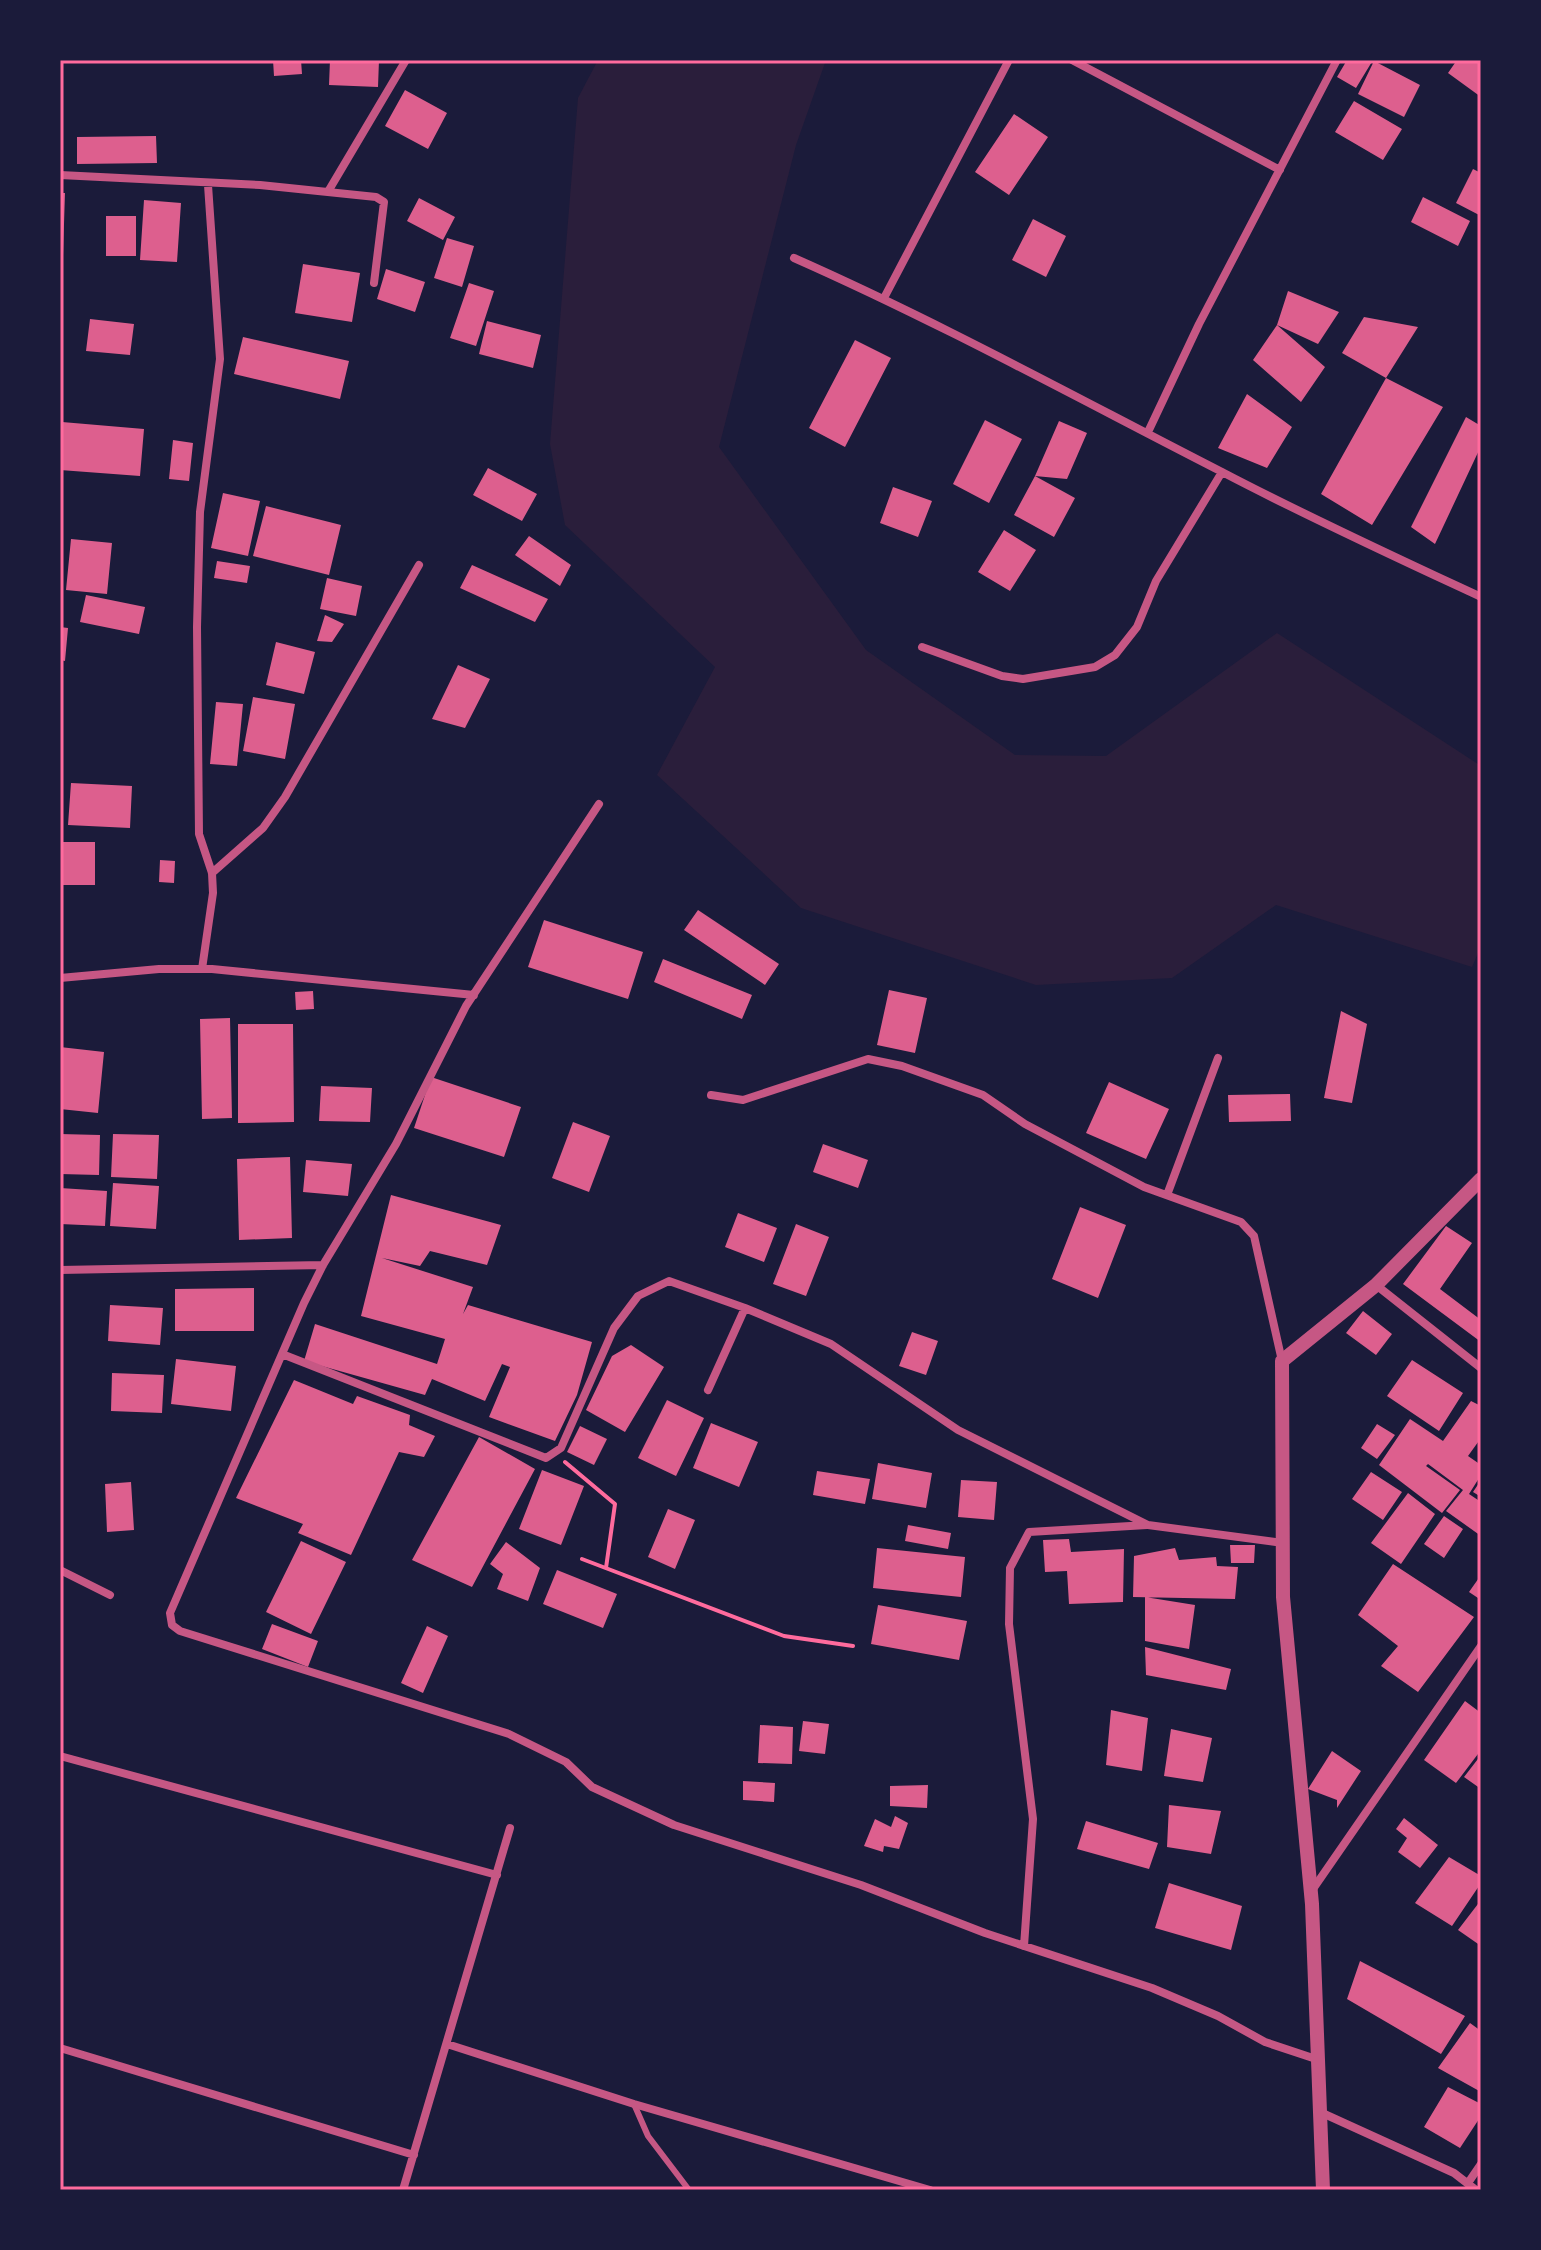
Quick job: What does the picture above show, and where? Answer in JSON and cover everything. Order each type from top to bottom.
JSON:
[{"type":"street","points":[[329,190],[406,60]]},
{"type":"street","points":[[884,298],[1009,60]]},
{"type":"street","points":[[1072,60],[1280,170]]},
{"type":"street","points":[[1148,432],[1199,324],[1337,60]]},
{"type":"street","points":[[60,175],[329,190],[376,197],[384,202],[374,283]]},
{"type":"street","points":[[202,969],[213,893],[212,873],[199,834],[197,627],[200,512],[220,359],[209,238],[208,185]]},
{"type":"street","points":[[794,258],[884,298],[1222,472],[1481,597]]},
{"type":"street","points":[[922,647],[1002,676],[1023,679],[1095,667],[1115,655],[1137,627],[1156,581],[1222,472]]},
{"type":"street","points":[[212,873],[263,828],[285,797],[419,565]]},
{"type":"street","points":[[599,804],[474,995],[396,1144],[323,1265],[170,1613],[172,1625],[180,1631],[509,1734],[566,1762],[592,1787],[674,1825],[861,1885],[1024,1946],[1152,1988],[1218,2016],[1265,2042],[1320,2060]]},
{"type":"street","points":[[60,978],[98,973],[202,969],[474,995]]},
{"type":"street","points":[[1167,1195],[1218,1058]]},
{"type":"street","points":[[711,1095],[743,1100],[868,1059],[902,1066],[983,1095],[1025,1124],[1144,1187],[1241,1222],[1254,1236],[1282,1361],[1283,1597],[1311,1892],[1323,2190]]},
{"type":"street","points":[[1282,1361],[1376,1285],[1481,1179]]},
{"type":"street","points":[[60,1270],[323,1265]]},
{"type":"street","points":[[282,1354],[546,1458],[556,1454],[614,1328],[638,1296],[669,1281],[831,1344],[958,1430],[1148,1525]]},
{"type":"street","points":[[1376,1285],[1481,1368]]},
{"type":"street","points":[[708,1390],[745,1308]]},
{"type":"street","points":[[1024,1946],[1033,1819],[1009,1624],[1010,1568],[1029,1532],[1148,1525],[1283,1543]]},
{"type":"street","points":[[60,1570],[110,1595]]},
{"type":"street","points":[[1311,1892],[1481,1646]]},
{"type":"street","points":[[60,1756],[497,1875]]},
{"type":"street","points":[[403,2190],[510,1828]]},
{"type":"street","points":[[447,2044],[634,2104],[930,2190]]},
{"type":"street","points":[[60,2048],[414,2155]]},
{"type":"street","points":[[1320,2112],[1468,2183],[1476,2190]]},
{"type":"street","points":[[1468,2183],[1481,2164]]},
{"type":"lane","points":[[634,2104],[648,2136],[689,2190]]},
{"type":"path","points":[[556,1454],[615,1504],[606,1568]]},
{"type":"path","points":[[582,1559],[784,1636],[853,1646]]},
{"type":"shaded area","points":[[598,60],[826,60],[796,145],[719,447],[866,650],[1015,755],[1106,756],[1277,633],[1481,766],[1481,946],[1472,967],[1276,905],[1172,978],[1036,985],[801,908],[657,775],[715,667],[565,525],[550,444],[578,98]]},
{"type":"building","points":[[273,60],[301,60],[302,74],[274,76]]},
{"type":"building","points":[[330,60],[379,60],[378,87],[329,85]]},
{"type":"building","points":[[1347,60],[1373,60],[1356,88],[1337,77]]},
{"type":"building","points":[[1457,60],[1481,60],[1481,97],[1448,73]]},
{"type":"building","points":[[1374,61],[1420,85],[1404,117],[1358,94]]},
{"type":"building","points":[[405,90],[447,113],[428,149],[385,126]]},
{"type":"building","points":[[1354,101],[1402,129],[1383,160],[1335,132]]},
{"type":"building","points":[[1014,114],[1048,137],[1009,195],[975,172]]},
{"type":"building","points":[[156,136],[157,163],[77,164],[77,137]]},
{"type":"building","points":[[1473,169],[1481,173],[1481,216],[1456,203]]},
{"type":"building","points":[[60,193],[65,193],[63,255],[60,255]]},
{"type":"building","points":[[1423,197],[1470,221],[1458,246],[1411,222]]},
{"type":"building","points":[[419,198],[455,217],[443,240],[407,221]]},
{"type":"building","points":[[144,200],[181,203],[177,262],[140,260]]},
{"type":"building","points":[[106,216],[136,216],[136,256],[106,256]]},
{"type":"building","points":[[1033,219],[1066,236],[1046,277],[1012,260]]},
{"type":"building","points":[[447,238],[474,246],[462,287],[434,278]]},
{"type":"building","points":[[303,264],[360,273],[352,322],[295,313]]},
{"type":"building","points":[[386,269],[425,282],[415,312],[377,299]]},
{"type":"building","points":[[469,283],[494,291],[476,346],[450,338]]},
{"type":"building","points":[[1288,291],[1339,312],[1318,344],[1277,325]]},
{"type":"building","points":[[1364,317],[1418,327],[1386,378],[1342,353]]},
{"type":"building","points":[[90,319],[134,324],[130,355],[86,351]]},
{"type":"building","points":[[487,321],[541,335],[533,368],[479,354]]},
{"type":"building","points":[[1277,325],[1325,367],[1301,402],[1253,360]]},
{"type":"building","points":[[243,337],[349,361],[340,399],[234,374]]},
{"type":"building","points":[[855,340],[891,358],[845,447],[809,428]]},
{"type":"building","points":[[1386,378],[1443,407],[1372,525],[1321,494]]},
{"type":"building","points":[[1247,394],[1292,427],[1267,468],[1218,448]]},
{"type":"building","points":[[1466,417],[1481,426],[1481,446],[1435,544],[1411,527]]},
{"type":"building","points":[[985,420],[1022,439],[989,503],[953,484]]},
{"type":"building","points":[[1059,421],[1087,433],[1067,479],[1035,476]]},
{"type":"building","points":[[62,422],[144,429],[140,476],[60,470]]},
{"type":"building","points":[[173,440],[193,443],[189,481],[169,479]]},
{"type":"building","points":[[488,468],[537,494],[522,521],[473,495]]},
{"type":"building","points":[[1035,476],[1075,498],[1054,537],[1014,515]]},
{"type":"building","points":[[893,487],[932,501],[918,537],[880,523]]},
{"type":"building","points":[[223,493],[260,501],[248,556],[211,548]]},
{"type":"building","points":[[266,506],[341,525],[329,575],[253,556]]},
{"type":"building","points":[[1004,530],[1036,550],[1010,591],[978,572]]},
{"type":"building","points":[[529,536],[571,565],[560,586],[515,555]]},
{"type":"building","points":[[71,539],[112,543],[107,594],[66,590]]},
{"type":"building","points":[[217,561],[250,566],[247,583],[214,578]]},
{"type":"building","points":[[472,565],[548,599],[535,622],[460,588]]},
{"type":"building","points":[[327,578],[362,586],[356,616],[320,609]]},
{"type":"building","points":[[86,595],[145,607],[139,634],[80,622]]},
{"type":"building","points":[[325,615],[344,624],[332,642],[317,641]]},
{"type":"building","points":[[60,627],[68,628],[65,661],[60,660]]},
{"type":"building","points":[[276,642],[315,652],[304,694],[266,685]]},
{"type":"building","points":[[458,665],[490,679],[465,728],[432,719]]},
{"type":"building","points":[[253,697],[295,704],[285,759],[243,751]]},
{"type":"building","points":[[216,702],[243,704],[237,766],[210,764]]},
{"type":"building","points":[[71,783],[132,786],[130,828],[68,825]]},
{"type":"building","points":[[60,842],[95,842],[95,885],[60,885]]},
{"type":"building","points":[[160,860],[175,861],[174,883],[159,882]]},
{"type":"building","points":[[698,910],[779,964],[765,985],[684,930]]},
{"type":"building","points":[[544,920],[643,952],[628,999],[528,967]]},
{"type":"building","points":[[663,959],[752,995],[742,1019],[654,982]]},
{"type":"building","points":[[889,990],[927,998],[915,1053],[877,1045]]},
{"type":"building","points":[[313,991],[314,1009],[296,1010],[295,992]]},
{"type":"building","points":[[1341,1011],[1367,1024],[1352,1103],[1324,1098]]},
{"type":"building","points":[[230,1018],[232,1118],[202,1119],[200,1019]]},
{"type":"building","points":[[238,1024],[293,1024],[294,1122],[238,1123]]},
{"type":"building","points":[[60,1047],[104,1052],[98,1113],[60,1109]]},
{"type":"building","points":[[431,1077],[521,1107],[504,1157],[414,1128]]},
{"type":"building","points":[[1109,1082],[1169,1109],[1146,1159],[1086,1133]]},
{"type":"building","points":[[321,1086],[372,1088],[370,1122],[319,1121]]},
{"type":"building","points":[[1290,1094],[1291,1121],[1229,1122],[1228,1095]]},
{"type":"building","points":[[573,1122],[610,1136],[589,1192],[552,1178]]},
{"type":"building","points":[[60,1134],[100,1135],[99,1175],[60,1174]]},
{"type":"building","points":[[113,1134],[159,1135],[157,1179],[111,1177]]},
{"type":"building","points":[[823,1144],[868,1160],[858,1188],[813,1172]]},
{"type":"building","points":[[290,1157],[292,1238],[239,1240],[237,1159]]},
{"type":"building","points":[[306,1160],[352,1164],[348,1196],[303,1192]]},
{"type":"building","points":[[113,1183],[159,1186],[156,1229],[110,1226]]},
{"type":"building","points":[[60,1188],[107,1191],[105,1226],[60,1224]]},
{"type":"building","points":[[391,1195],[501,1225],[487,1265],[430,1251],[420,1266],[382,1258],[473,1287],[463,1314],[468,1305],[592,1342],[577,1395],[555,1441],[489,1417],[510,1367],[502,1364],[485,1401],[432,1379],[425,1395],[304,1361],[315,1324],[437,1364],[445,1339],[361,1316]]},
{"type":"building","points":[[1080,1207],[1126,1225],[1098,1298],[1052,1279]]},
{"type":"building","points":[[738,1213],[777,1228],[764,1262],[725,1247]]},
{"type":"building","points":[[796,1224],[829,1237],[806,1296],[773,1284]]},
{"type":"building","points":[[1446,1226],[1472,1243],[1440,1289],[1481,1320],[1481,1342],[1403,1284]]},
{"type":"building","points":[[254,1288],[254,1331],[175,1331],[175,1289]]},
{"type":"building","points":[[110,1305],[163,1308],[160,1345],[108,1341]]},
{"type":"building","points":[[1363,1311],[1392,1334],[1376,1355],[1346,1333]]},
{"type":"building","points":[[912,1332],[938,1341],[926,1375],[899,1366]]},
{"type":"building","points":[[631,1345],[664,1367],[625,1432],[586,1410],[612,1356]]},
{"type":"building","points":[[176,1359],[236,1366],[231,1411],[171,1404]]},
{"type":"building","points":[[1412,1360],[1463,1393],[1439,1431],[1387,1396]]},
{"type":"building","points":[[112,1373],[164,1375],[162,1413],[111,1411]]},
{"type":"building","points":[[294,1380],[353,1404],[357,1396],[410,1415],[409,1425],[435,1436],[424,1457],[399,1452],[351,1555],[298,1533],[303,1524],[236,1498]]},
{"type":"building","points":[[667,1400],[704,1418],[676,1476],[638,1458]]},
{"type":"building","points":[[1471,1401],[1481,1406],[1481,1438],[1468,1456],[1481,1465],[1481,1475],[1469,1494],[1481,1502],[1481,1536],[1446,1511],[1463,1490],[1428,1464],[1426,1466],[1460,1490],[1442,1513],[1379,1465],[1410,1419],[1443,1441]]},
{"type":"building","points":[[711,1423],[758,1442],[739,1487],[693,1468]]},
{"type":"building","points":[[1377,1424],[1395,1435],[1377,1459],[1361,1448]]},
{"type":"building","points":[[580,1426],[607,1439],[594,1465],[567,1452]]},
{"type":"building","points":[[479,1437],[535,1469],[472,1587],[412,1560]]},
{"type":"building","points":[[878,1463],[932,1473],[926,1508],[872,1499]]},
{"type":"building","points":[[542,1470],[584,1486],[561,1545],[519,1529]]},
{"type":"building","points":[[817,1471],[870,1479],[865,1504],[813,1495]]},
{"type":"building","points":[[1371,1472],[1402,1492],[1383,1520],[1352,1499]]},
{"type":"building","points":[[961,1480],[997,1482],[994,1520],[958,1517]]},
{"type":"building","points":[[1481,1480],[1481,1497],[1473,1492]]},
{"type":"building","points":[[131,1482],[134,1530],[107,1532],[105,1484]]},
{"type":"building","points":[[1408,1493],[1435,1514],[1401,1564],[1371,1543]]},
{"type":"building","points":[[668,1509],[695,1520],[675,1569],[648,1557]]},
{"type":"building","points":[[1444,1516],[1463,1529],[1444,1558],[1424,1544]]},
{"type":"building","points":[[908,1525],[951,1533],[948,1549],[905,1541]]},
{"type":"building","points":[[1069,1539],[1071,1552],[1124,1549],[1123,1602],[1069,1604],[1067,1571],[1045,1572],[1043,1540]]},
{"type":"building","points":[[301,1541],[346,1562],[311,1634],[266,1612]]},
{"type":"building","points":[[506,1542],[540,1568],[528,1601],[497,1589],[503,1574],[490,1564]]},
{"type":"building","points":[[1230,1545],[1255,1545],[1254,1563],[1231,1563]]},
{"type":"building","points":[[877,1548],[965,1557],[961,1597],[873,1588]]},
{"type":"building","points":[[1175,1548],[1179,1560],[1216,1557],[1217,1566],[1238,1567],[1235,1599],[1133,1597],[1134,1556]]},
{"type":"building","points":[[1393,1564],[1474,1617],[1418,1692],[1381,1666],[1398,1646],[1358,1615]]},
{"type":"building","points":[[557,1570],[617,1594],[603,1628],[543,1604]]},
{"type":"building","points":[[1481,1575],[1481,1600],[1469,1592]]},
{"type":"building","points":[[1145,1597],[1195,1605],[1189,1649],[1145,1641]]},
{"type":"building","points":[[878,1605],[967,1621],[959,1660],[871,1644]]},
{"type":"building","points":[[272,1624],[318,1641],[308,1667],[262,1649]]},
{"type":"building","points":[[427,1626],[448,1636],[423,1693],[401,1683]]},
{"type":"building","points":[[1145,1647],[1231,1669],[1226,1690],[1146,1675]]},
{"type":"building","points":[[1465,1701],[1481,1713],[1481,1750],[1456,1783],[1424,1760]]},
{"type":"building","points":[[1111,1710],[1148,1718],[1142,1771],[1106,1765]]},
{"type":"building","points":[[803,1721],[829,1724],[825,1754],[799,1751]]},
{"type":"building","points":[[760,1725],[793,1727],[792,1764],[758,1763]]},
{"type":"building","points":[[1171,1729],[1212,1738],[1203,1782],[1164,1776]]},
{"type":"building","points":[[1332,1751],[1361,1771],[1337,1808],[1337,1800],[1308,1789]]},
{"type":"building","points":[[1481,1755],[1481,1789],[1464,1777]]},
{"type":"building","points":[[743,1781],[775,1783],[774,1802],[743,1800]]},
{"type":"building","points":[[928,1785],[927,1808],[890,1806],[890,1786]]},
{"type":"building","points":[[1169,1805],[1221,1811],[1211,1854],[1167,1847]]},
{"type":"building","points":[[895,1816],[908,1823],[899,1849],[884,1846],[883,1852],[864,1846],[875,1819],[891,1827]]},
{"type":"building","points":[[1404,1818],[1438,1845],[1420,1868],[1398,1852],[1407,1838],[1396,1829]]},
{"type":"building","points":[[1086,1821],[1158,1843],[1149,1869],[1077,1849]]},
{"type":"building","points":[[1449,1857],[1481,1876],[1481,1883],[1452,1926],[1415,1903]]},
{"type":"building","points":[[1169,1883],[1242,1906],[1231,1950],[1155,1928]]},
{"type":"building","points":[[1481,1900],[1481,1946],[1458,1930]]},
{"type":"building","points":[[1360,1961],[1465,2016],[1441,2054],[1347,1999]]},
{"type":"building","points":[[1470,2023],[1481,2031],[1481,2092],[1438,2068]]},
{"type":"building","points":[[1448,2087],[1481,2104],[1481,2116],[1460,2148],[1424,2127]]}]
